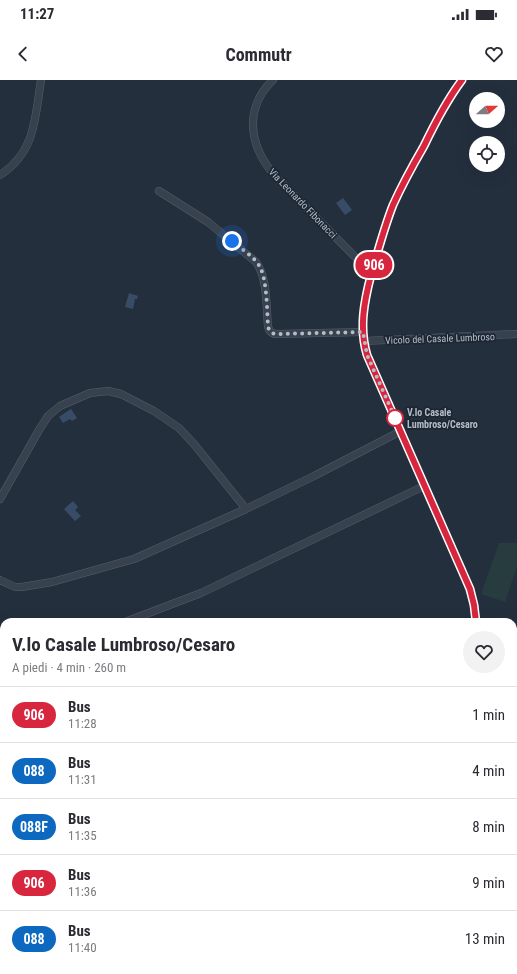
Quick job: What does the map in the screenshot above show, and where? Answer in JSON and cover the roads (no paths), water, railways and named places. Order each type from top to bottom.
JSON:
[{"type":"street","points":[[0,175],[15,163],[28,145],[37,116],[41,80]]},
{"type":"street","name":"Via Leonardo Fibonacci","points":[[273,80],[261,95],[253,115],[254,135],[260,154],[266,165],[277,178],[372,274]]},
{"type":"street","points":[[462,80],[442,112],[396,198],[384,228],[364,310],[363,332],[367,355],[470,589],[476,618]]},
{"type":"street","points":[[159,191],[208,222],[256,262],[263,276],[269,331],[278,334],[363,332]]},
{"type":"street","name":"Vicolo del Casale Lumbroso","points":[[364,341],[517,334]]},
{"type":"street","points":[[0,499],[48,416],[60,406],[88,394],[97,391],[108,391],[121,394],[154,411],[179,428],[194,444],[246,509]]},
{"type":"street","points":[[0,580],[15,587],[22,588],[52,582],[118,564],[141,556],[246,509],[401,431]]},
{"type":"street","points":[[135,618],[200,593],[424,486]]},
{"type":"water","points":[[343,198],[352,210],[345,215],[336,203]]},
{"type":"water","points":[[129,293],[138,296],[137,299],[135,299],[133,309],[125,307]]},
{"type":"water","points":[[71,409],[77,418],[72,421],[70,419],[63,423],[59,417]]},
{"type":"water","points":[[73,501],[78,507],[75,510],[81,516],[75,521],[64,509]]},
{"type":"place","name":"V.lo Casale Lumbroso/Cesaro","points":[[395,418]]}]
